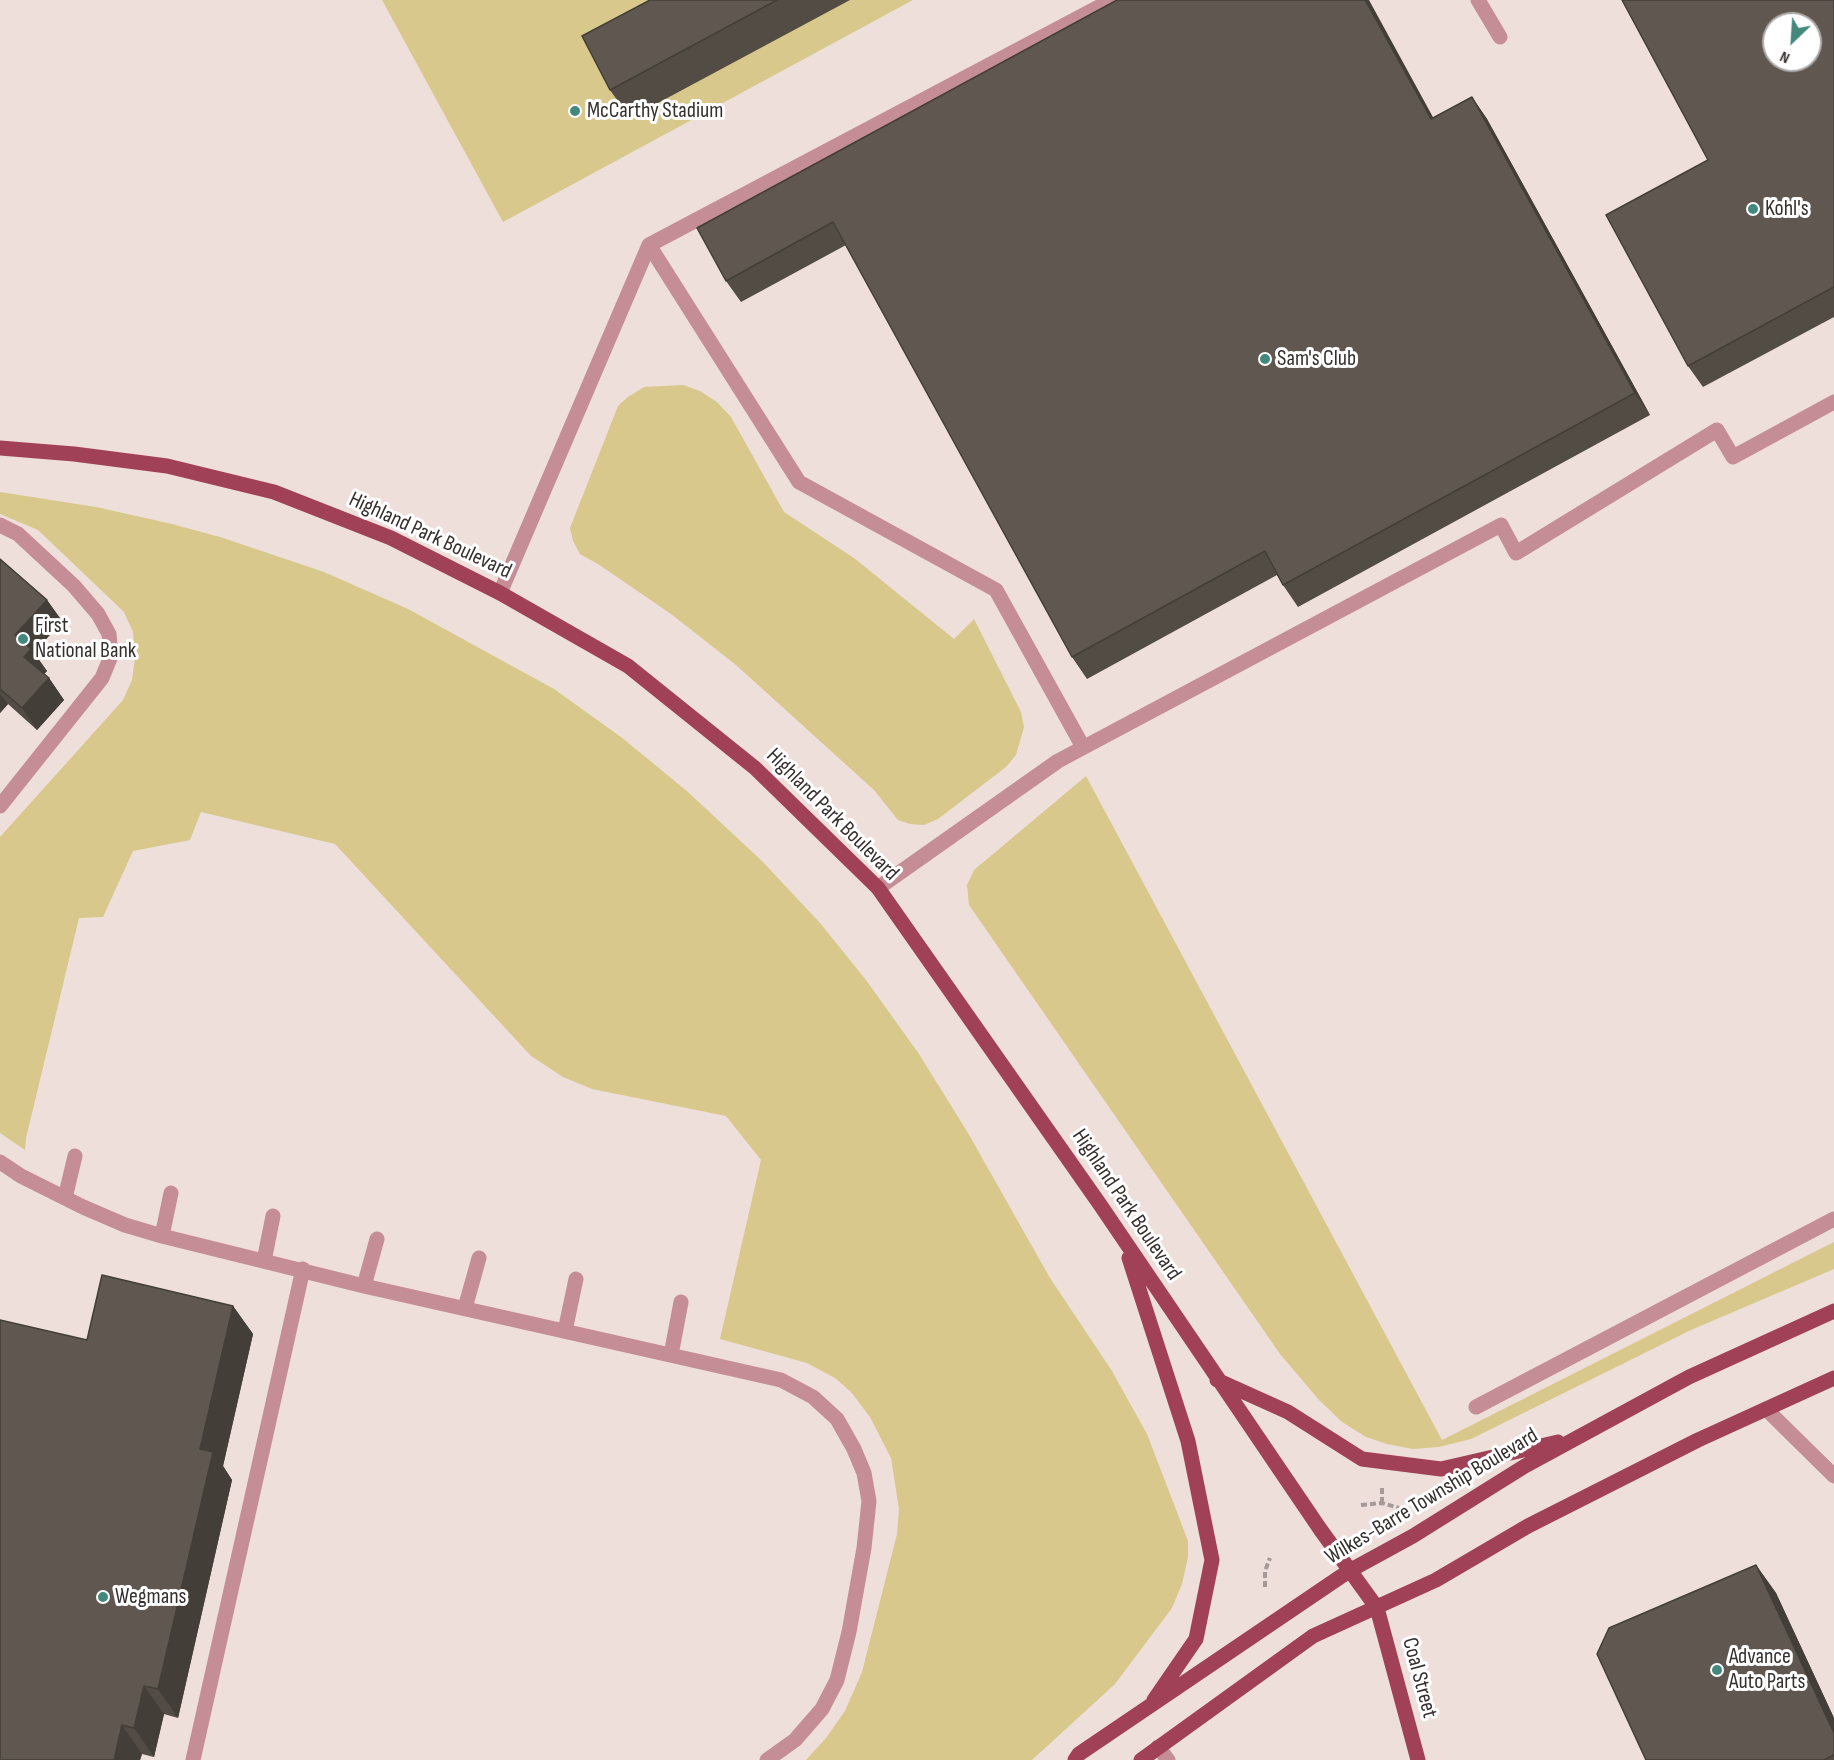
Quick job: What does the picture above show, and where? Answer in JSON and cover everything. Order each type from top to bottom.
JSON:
[{"type":"main road","name":"Highland Park Boulevard","points":[[0,448],[75,453],[167,466],[274,492],[391,538],[500,593],[628,666],[755,768],[878,888],[1124,1241],[1348,1571],[1377,1608]]},
{"type":"main road","points":[[1124,1241],[1188,1441],[1212,1560],[1196,1639],[1149,1707]]},
{"type":"main road","name":"Wilkes-Barre Township Boulevard","points":[[1075,1760],[1078,1754],[1348,1571],[1413,1536],[1525,1466],[1689,1377],[1834,1311]]},
{"type":"main road","points":[[1141,1760],[1313,1636],[1436,1580],[1528,1526],[1698,1440],[1834,1378]]},
{"type":"main road","points":[[1217,1380],[1288,1412],[1362,1459],[1441,1469],[1578,1437]]},
{"type":"main road","name":"Coal Street","points":[[1377,1608],[1418,1760]]},
{"type":"lane","points":[[500,593],[649,245],[1112,0]]},
{"type":"lane","points":[[1478,0],[1500,37]]},
{"type":"lane","points":[[649,245],[799,482],[996,590],[1083,747]]},
{"type":"lane","points":[[878,888],[1058,761],[1501,525],[1516,553],[1718,430],[1733,458],[1834,402]]},
{"type":"lane","points":[[0,525],[18,534],[74,586],[98,614],[110,634],[111,656],[102,678],[0,806]]},
{"type":"lane","points":[[65,1198],[75,1156]]},
{"type":"lane","points":[[0,1162],[21,1176],[65,1198],[125,1225],[162,1236],[303,1269],[364,1286],[781,1380],[813,1397],[837,1419],[864,1473],[869,1501],[864,1548],[849,1632],[837,1680],[822,1708],[795,1740],[767,1760]]},
{"type":"lane","points":[[162,1236],[171,1193]]},
{"type":"lane","points":[[264,1261],[273,1216]]},
{"type":"lane","points":[[1476,1407],[1834,1219]]},
{"type":"lane","points":[[364,1286],[377,1239]]},
{"type":"lane","points":[[465,1308],[479,1258]]},
{"type":"lane","points":[[193,1760],[303,1269]]},
{"type":"lane","points":[[565,1332],[576,1279]]},
{"type":"lane","points":[[671,1355],[681,1302]]},
{"type":"lane","points":[[1766,1409],[1834,1476]]},
{"type":"lane","points":[[1158,1748],[1168,1760]]},
{"type":"path","points":[[1382,1487],[1382,1503]]},
{"type":"path","points":[[1361,1505],[1382,1503],[1399,1508]]},
{"type":"path","points":[[1265,1587],[1265,1571],[1270,1558]]},
{"type":"shaded area","name":"McCarthy Stadium","points":[[382,0],[913,0],[503,222]]},
{"type":"shaded area","points":[[683,385],[700,391],[717,402],[731,417],[784,512],[854,558],[954,639],[974,619],[1021,712],[1024,727],[1016,755],[1006,767],[938,819],[924,825],[898,820],[874,790],[736,665],[671,614],[580,554],[573,541],[570,528],[618,406],[644,387]]},
{"type":"shaded area","points":[[0,492],[96,507],[220,537],[324,572],[408,609],[554,689],[621,737],[688,792],[762,861],[820,923],[866,980],[919,1054],[968,1133],[1050,1278],[1112,1371],[1147,1434],[1188,1541],[1188,1557],[1182,1584],[1172,1608],[1115,1684],[1032,1760],[806,1760],[826,1738],[845,1711],[862,1672],[897,1534],[899,1509],[891,1458],[870,1417],[851,1392],[835,1378],[807,1363],[720,1339],[761,1160],[726,1116],[592,1089],[563,1077],[531,1056],[335,844],[201,812],[190,840],[133,851],[103,917],[79,918],[25,1150],[0,1133],[0,837],[123,700],[132,680],[135,658],[133,632],[124,612],[38,530],[0,514]]},
{"type":"shaded area","points":[[1086,776],[1442,1440],[1834,1242],[1834,1269],[1691,1330],[1471,1439],[1439,1447],[1413,1449],[1366,1437],[1342,1422],[1319,1400],[1280,1354],[969,905],[967,885],[974,870]]},
{"type":"building","points":[[650,0],[777,0],[610,90],[582,36]]},
{"type":"building","name":"Sam's Club","points":[[1117,0],[1365,0],[1431,119],[1472,97],[1635,393],[1283,585],[1265,551],[1072,657],[833,222],[726,281],[697,228]]},
{"type":"building","name":"Kohl's","points":[[1622,0],[1834,0],[1834,287],[1688,366],[1606,215],[1708,160]]},
{"type":"building","points":[[0,559],[47,600],[15,635],[31,649],[24,657],[49,678],[22,708],[0,689]]},
{"type":"building","name":"Wegmans","points":[[102,1275],[233,1306],[200,1449],[213,1452],[158,1689],[144,1686],[134,1728],[122,1725],[114,1760],[0,1760],[0,1320],[87,1340]]},
{"type":"building","name":"Advance Auto Parts","points":[[1756,1565],[1834,1733],[1834,1755],[1824,1760],[1646,1760],[1597,1654],[1609,1628]]},
{"type":"place","name":"McCarthy Stadium","points":[[575,111]]},
{"type":"place","name":"Kohl's","points":[[1753,209]]},
{"type":"place","name":"Sam's Club","points":[[1265,359]]},
{"type":"place","name":"First National Bank","points":[[23,639]]},
{"type":"place","name":"Wegmans","points":[[103,1597]]},
{"type":"place","name":"Advance Auto Parts","points":[[1717,1670]]}]
